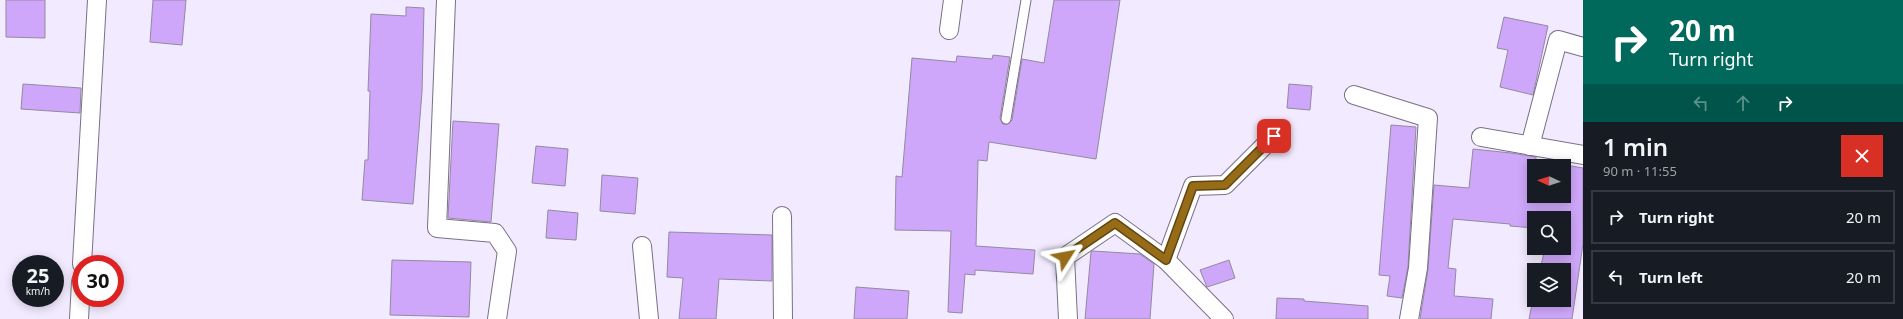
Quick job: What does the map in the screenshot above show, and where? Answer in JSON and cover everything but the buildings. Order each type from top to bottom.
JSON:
[{"type":"street","points":[[83,255],[97,0]]},
{"type":"street","points":[[446,0],[437,228],[495,233],[507,251],[497,319]]},
{"type":"street","points":[[949,30],[954,0]]},
{"type":"street","points":[[1530,146],[1558,40],[1583,47]]},
{"type":"street","points":[[1354,95],[1428,118],[1418,268],[1409,319]]},
{"type":"street","points":[[1166,260],[1193,186],[1225,185],[1274,136]]},
{"type":"street","points":[[1481,137],[1583,155]]},
{"type":"street","points":[[782,216],[783,319]]},
{"type":"street","points":[[1068,319],[1065,257],[1115,223],[1166,260],[1224,319]]},
{"type":"street","points":[[642,246],[649,319]]},
{"type":"street","points":[[79,319],[80,307]]},
{"type":"lane","points":[[1006,119],[1026,0]]},
{"type":"route","points":[[1065,257],[1115,223],[1166,260],[1193,186],[1225,185],[1274,136]]}]
